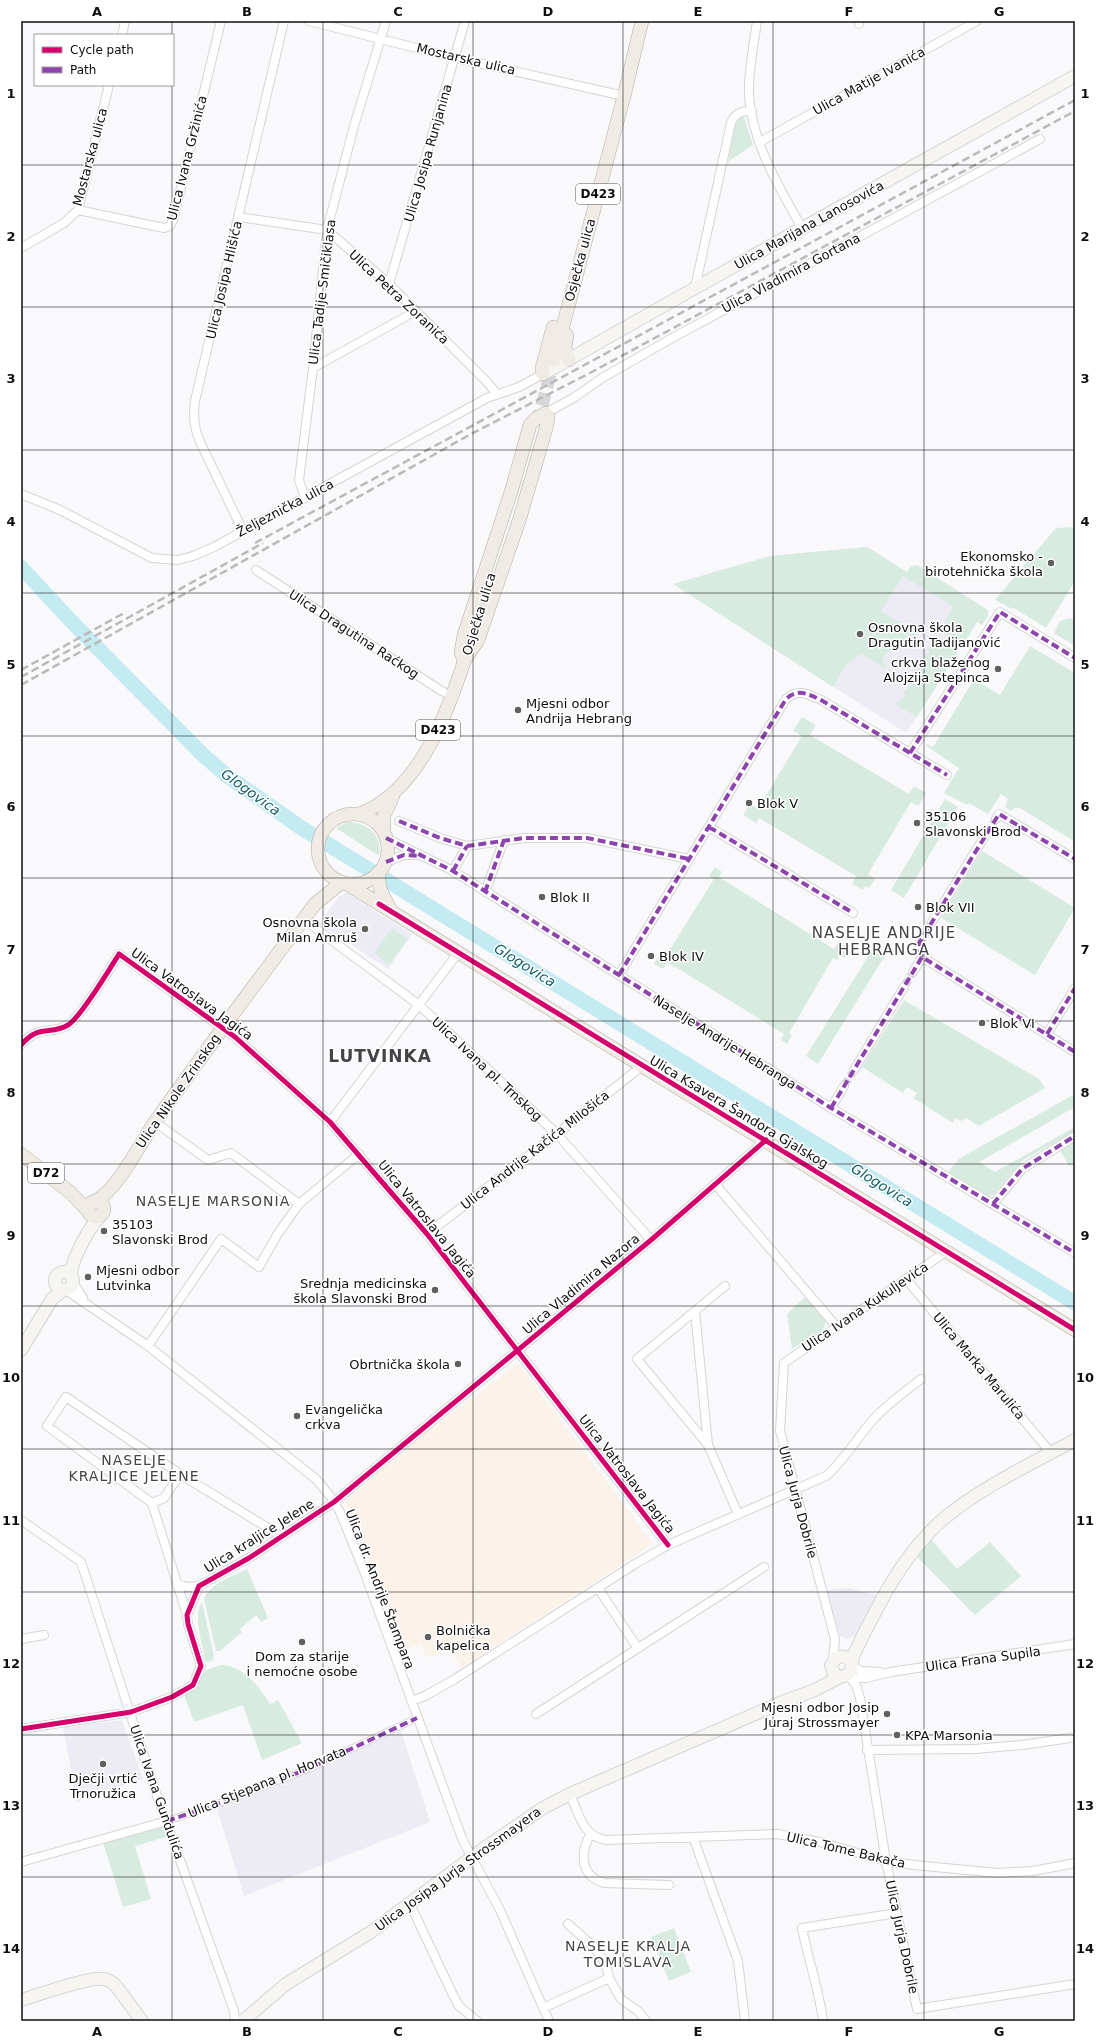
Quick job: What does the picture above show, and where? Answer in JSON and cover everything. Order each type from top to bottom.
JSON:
[{"type":"main road","name":"Osječka ulica","points":[[554,360],[614,135],[642,21]]},
{"type":"main road","name":"Ulica Marijana Lanosovića","points":[[543,374],[1075,76]]},
{"type":"main road","points":[[569,360],[565,347],[615,160],[616,152],[614,135]]},
{"type":"main road","points":[[543,374],[543,361],[601,155],[614,135]]},
{"type":"main road","points":[[464,661],[462,652],[464,635],[511,492],[530,426],[535,419],[546,413]]},
{"type":"main road","name":"Osječka ulica","points":[[360,814],[378,805],[396,791],[417,765],[435,734],[452,696],[464,661],[536,426]]},
{"type":"main road","name":"Osječka ulica","points":[[385,834],[384,816],[396,791]]},
{"type":"main road","points":[[360,814],[373,820],[385,834]]},
{"type":"main road","name":"D423","points":[[360,814],[344,815],[335,819],[325,828],[318,842],[318,850],[324,869],[330,876],[364,892],[392,912]]},
{"type":"main road","name":"D423","points":[[385,834],[388,847],[382,867],[380,889],[386,904],[392,912]]},
{"type":"main road","points":[[345,883],[358,884],[367,881],[382,867]]},
{"type":"main road","name":"Ulica Nikole Zrinskog","points":[[315,904],[323,884],[324,869]]},
{"type":"main road","name":"Ulica Nikole Zrinskog","points":[[21,1350],[38,1319],[43,1304],[65,1282],[95,1208],[115,1183],[155,1122],[222,1028],[303,919],[315,904],[345,883]]},
{"type":"main road","name":"Ulica Ksavera Šandora Gjalskog","points":[[392,912],[1075,1330]]},
{"type":"main road","name":"D72","points":[[21,1154],[71,1193],[95,1208]]},
{"type":"main road","name":"Ulica Josipa Jurja Strossmayera","points":[[785,1701],[824,1678],[843,1663],[908,1558],[942,1520],[964,1503],[1075,1440]]},
{"type":"main road","points":[[843,1663],[834,1674],[845,1677]]},
{"type":"main road","name":"Ulica Josipa Jurja Strossmayera","points":[[241,2021],[286,1984],[371,1932],[472,1857],[543,1808],[570,1794],[785,1701],[845,1677],[850,1673],[843,1663]]},
{"type":"main road","points":[[21,2000],[89,1981],[103,1979],[112,1982],[116,1986],[142,2021]]},
{"type":"main road","points":[[257,2021],[271,1996]]},
{"type":"street","points":[[122,34],[126,21]]},
{"type":"street","name":"Ulica Ivana Gržinića","points":[[78,210],[164,228],[170,226],[173,220],[221,21]]},
{"type":"street","name":"Ulica Josipa Hlišića","points":[[243,531],[201,444],[195,430],[193,417],[195,401],[284,21]]},
{"type":"street","name":"Mostarska ulica","points":[[309,21],[456,58],[624,96]]},
{"type":"street","name":"Ulica Tadije Smičiklasa","points":[[305,498],[299,480],[313,368],[327,230],[354,126],[386,21]]},
{"type":"street","name":"Ulica Josipa Runjanina","points":[[389,284],[466,21]]},
{"type":"street","points":[[757,21],[750,75],[749,94],[752,111],[760,142],[770,169],[802,228]]},
{"type":"street","name":"Ulica Matije Ivanića","points":[[760,142],[977,21]]},
{"type":"street","name":"Mostarska ulica","points":[[21,248],[64,223],[78,210],[109,86]]},
{"type":"street","points":[[695,288],[731,123],[736,114],[743,111],[752,111]]},
{"type":"street","name":"Ulica Vladimira Gortana","points":[[546,413],[575,397],[602,378],[674,337],[1040,139]]},
{"type":"street","points":[[239,217],[327,230]]},
{"type":"street","name":"Ulica Petra Zoranića","points":[[327,230],[389,284],[487,382],[497,394]]},
{"type":"street","points":[[313,368],[416,311]]},
{"type":"street","name":"Željeznička ulica","points":[[21,494],[60,510],[152,558],[165,561],[178,560],[193,556],[243,531],[497,394],[519,387],[543,374]]},
{"type":"street","name":"Ulica Dragutina Raćkog","points":[[256,570],[452,696]]},
{"type":"street","points":[[910,753],[1000,612],[1075,658]]},
{"type":"street","points":[[619,975],[786,699],[796,692],[806,693],[821,700],[947,775]]},
{"type":"street","points":[[996,819],[999,814],[1075,859]]},
{"type":"street","points":[[399,821],[440,838],[467,846],[504,840],[588,838],[689,860]]},
{"type":"street","points":[[709,827],[853,913]]},
{"type":"street","name":"Naselje Andrije Hebranga","points":[[385,834],[421,856],[453,872],[831,1108],[1075,1253]]},
{"type":"street","points":[[932,922],[986,834]]},
{"type":"street","points":[[485,892],[504,840]]},
{"type":"street","points":[[453,872],[467,846]]},
{"type":"street","points":[[382,867],[404,855],[421,856]]},
{"type":"street","name":"Ulica Ivana pl. Trnskog","points":[[303,919],[419,1005],[557,1134],[651,1240]]},
{"type":"street","points":[[922,938],[918,950],[922,957],[1075,1052]]},
{"type":"street","points":[[330,1122],[458,953]]},
{"type":"street","name":"Ulica Vatroslava Jagića","points":[[21,1045],[30,1035],[41,1031],[60,1029],[69,1025],[80,1012],[119,954],[235,1037],[330,1122],[359,1154],[427,1234],[668,1545]]},
{"type":"street","points":[[913,972],[922,957]]},
{"type":"street","points":[[854,1070],[904,987]]},
{"type":"street","points":[[1047,1034],[1075,988]]},
{"type":"street","name":"Ulica Andrije Kačića Milošića","points":[[427,1234],[557,1134],[642,1066]]},
{"type":"street","points":[[831,1108],[844,1086]]},
{"type":"street","points":[[155,1122],[208,1160],[231,1153],[299,1204]]},
{"type":"street","points":[[993,1204],[1022,1169],[1075,1136]]},
{"type":"street","name":"Ulica Vladimira Nazora","points":[[334,1502],[651,1240],[766,1140]]},
{"type":"street","points":[[148,1346],[221,1239],[259,1267],[277,1235],[299,1204],[359,1154]]},
{"type":"street","points":[[715,1184],[836,1326]]},
{"type":"street","name":"Ulica Ivana Kukuljevića","points":[[784,1363],[947,1251]]},
{"type":"street","name":"Ulica Marka Marulića","points":[[906,1280],[1051,1453]]},
{"type":"street","name":"Ulica dr. Andrije Štampara","points":[[65,1282],[90,1306],[148,1346],[316,1479],[334,1502],[364,1571],[461,1836],[500,1910],[549,2021]]},
{"type":"street","points":[[725,1286],[637,1359],[708,1445],[738,1514]]},
{"type":"street","points":[[695,1312],[708,1445]]},
{"type":"street","name":"Ulica Jurja Dobrile","points":[[784,1363],[780,1431],[794,1491],[843,1663]]},
{"type":"street","points":[[411,1701],[425,1696],[455,1679],[668,1545],[817,1481],[835,1469],[871,1422],[887,1406],[921,1379]]},
{"type":"street","name":"Ulica kraljice Jelene","points":[[152,1502],[47,1426],[66,1397],[180,1474],[281,1536]]},
{"type":"street","points":[[21,1730],[130,1712],[172,1697],[192,1685],[201,1666],[152,1502],[164,1498],[180,1474]]},
{"type":"street","name":"Ulica kraljice Jelene","points":[[177,1584],[188,1587],[199,1586],[249,1558],[334,1502]]},
{"type":"street","name":"Ulica Ivana Gundulića","points":[[21,1520],[80,1562],[155,1790],[234,2011],[241,2021]]},
{"type":"street","points":[[536,1714],[637,1647],[764,1566]]},
{"type":"street","name":"Ulica kraljice Jelene","points":[[187,1615],[199,1586]]},
{"type":"street","points":[[598,1588],[637,1647]]},
{"type":"street","points":[[21,1639],[44,1635]]},
{"type":"street","name":"Ulica Frana Supila","points":[[845,1677],[866,1678],[890,1672],[1075,1644]]},
{"type":"street","name":"Ulica Frana Supila","points":[[843,1663],[861,1671],[890,1672]]},
{"type":"street","name":"Ulica Jurja Dobrile","points":[[845,1677],[856,1685],[860,1698],[886,1861],[917,2009],[1075,1984]]},
{"type":"street","name":"Ulica Stjepana pl. Horvata","points":[[21,1862],[167,1821],[209,1807],[308,1768],[417,1718]]},
{"type":"street","points":[[868,1750],[975,1749],[1022,1745],[1070,1738]]},
{"type":"street","points":[[570,1794],[586,1830],[590,1835],[583,1853],[586,1870],[597,1881],[604,1883],[669,1885]]},
{"type":"street","name":"Ulica Tome Bakača","points":[[590,1835],[596,1838],[615,1840],[765,1834],[791,1836],[886,1861],[998,1873],[1033,1871],[1075,1863]]},
{"type":"street","points":[[693,1837],[738,1961],[745,2021]]},
{"type":"street","points":[[410,1904],[459,2006],[476,2021]]},
{"type":"street","points":[[823,2021],[820,1996],[807,1956],[802,1928],[897,1913]]},
{"type":"street","points":[[568,1924],[601,1955],[608,1966],[609,1978],[621,1999],[639,2012],[646,2021]]},
{"type":"street","points":[[543,2008],[609,1978]]},
{"type":"shaded area","name":"Osnovna škola Dragutin Tadijanović","points":[[867,547],[979,619],[906,733],[673,584],[770,556]]},
{"type":"shaded area","name":"Osnovna škola Milan Amruš","points":[[347,893],[412,934],[388,969],[319,924],[339,896]]},
{"type":"shaded area","points":[[517,1364],[653,1544],[462,1668],[448,1649],[427,1658],[421,1643],[405,1650],[345,1501],[424,1434]]},
{"type":"shaded area","points":[[847,1588],[877,1595],[856,1636],[846,1639],[840,1636],[825,1590]]},
{"type":"shaded area","name":"Dječji vrtić Trnoružica","points":[[122,1720],[143,1779],[77,1802],[63,1727]]},
{"type":"shaded area","points":[[401,1731],[430,1822],[244,1896],[215,1803]]},
{"type":"green space","points":[[743,114],[753,145],[728,162],[736,120]]},
{"type":"green space","name":"Ekonomsko - birotehnička škola","points":[[1075,527],[1075,581],[1046,628],[1014,608],[1012,609],[995,600],[1056,528]]},
{"type":"green space","name":"Osnovna škola Dragutin Tadijanović","points":[[867,547],[907,572],[911,566],[917,565],[988,610],[988,616],[982,625],[977,622],[962,647],[940,631],[953,606],[903,576],[881,611],[917,634],[915,638],[908,634],[898,650],[888,651],[882,660],[887,669],[861,654],[846,665],[833,687],[673,584],[770,556]]},
{"type":"green space","points":[[1070,618],[1075,621],[1075,646],[1054,633],[1060,621]]},
{"type":"green space","points":[[936,638],[958,652],[917,717],[895,704],[906,697],[903,692],[913,684],[911,681],[916,677],[914,672],[922,667],[918,661],[930,653],[928,648]]},
{"type":"green space","points":[[1030,646],[1075,673],[1075,842],[1020,808],[1014,808],[1011,811],[1005,807],[1008,799],[1001,794],[988,814],[969,803],[967,805],[944,793],[959,768],[926,746],[927,744],[933,747],[974,679],[1000,695]]},
{"type":"green space","points":[[802,717],[816,725],[810,735],[909,794],[914,786],[926,793],[918,806],[911,802],[868,874],[875,879],[869,888],[865,886],[863,890],[852,884],[856,876],[759,818],[756,823],[743,815],[750,804],[758,809],[802,736],[793,731]]},
{"type":"green space","points":[[945,799],[958,807],[904,898],[891,890]]},
{"type":"green space","points":[[347,822],[361,824],[372,831],[376,836],[380,849],[379,856],[336,828]]},
{"type":"green space","points":[[982,851],[1075,908],[1035,975],[941,918]]},
{"type":"green space","points":[[715,867],[722,872],[719,877],[834,949],[839,942],[850,949],[844,958],[840,955],[837,960],[833,958],[789,1033],[792,1035],[787,1044],[781,1040],[784,1034],[677,968],[667,963],[663,969],[654,964],[660,954],[665,957],[714,879],[709,876]]},
{"type":"green space","points":[[392,928],[408,939],[389,965],[374,953]]},
{"type":"green space","points":[[874,947],[886,954],[818,1064],[806,1056]]},
{"type":"green space","points":[[904,1000],[1039,1079],[1045,1088],[979,1126],[966,1118],[962,1121],[955,1118],[953,1123],[913,1098],[917,1093],[907,1087],[903,1093],[862,1067]]},
{"type":"green space","points":[[1075,1094],[1075,1107],[979,1162],[995,1172],[1075,1127],[1075,1131],[1023,1160],[993,1195],[988,1196],[948,1172],[960,1158]]},
{"type":"green space","points":[[1075,1141],[1075,1163],[1069,1166],[1060,1150]]},
{"type":"green space","points":[[805,1297],[826,1321],[823,1330],[792,1349],[787,1314]]},
{"type":"green space","points":[[930,1538],[957,1569],[990,1542],[1021,1576],[975,1615],[916,1556]]},
{"type":"green space","points":[[247,1569],[268,1618],[261,1622],[256,1615],[240,1629],[242,1632],[220,1651],[216,1651],[204,1599],[207,1593],[217,1584]]},
{"type":"green space","points":[[202,1602],[214,1656],[213,1660],[208,1662],[205,1660],[198,1622],[199,1608]]},
{"type":"green space","points":[[221,1665],[236,1669],[250,1678],[261,1690],[270,1704],[278,1700],[302,1743],[262,1760],[243,1705],[194,1722],[184,1694],[196,1685],[206,1670]]},
{"type":"green space","points":[[162,1825],[166,1837],[135,1846],[151,1899],[123,1907],[103,1842]]},
{"type":"green space","points":[[674,1928],[691,1972],[669,1981],[651,1937]]},
{"type":"waterway","name":"Glogovica","points":[[21,567],[70,620],[204,756],[226,775],[303,829],[1075,1303]]},
{"type":"tunnel","points":[[537,424],[554,360]]},
{"type":"tunnel","points":[[986,834],[996,819]]},
{"type":"tunnel","points":[[922,938],[932,922]]},
{"type":"tunnel","points":[[904,987],[913,972]]},
{"type":"tunnel","points":[[844,1086],[854,1070]]},
{"type":"railway","points":[[255,543],[1075,100]]},
{"type":"railway","points":[[21,685],[471,434],[590,373],[1075,111]]},
{"type":"railway","points":[[21,677],[263,543]]},
{"type":"railway","points":[[21,670],[126,612]]},
{"type":"marked path","points":[[910,753],[1000,612],[1075,658]]},
{"type":"marked path","points":[[619,975],[786,699],[790,696],[803,693],[821,700],[947,775]]},
{"type":"marked path","points":[[922,957],[918,950],[919,943],[999,814],[1075,859]]},
{"type":"marked path","points":[[399,821],[440,838],[467,846],[524,838],[587,838],[689,859]]},
{"type":"marked path","points":[[709,827],[853,913]]},
{"type":"marked path","points":[[386,838],[453,871],[831,1108],[1075,1253]]},
{"type":"marked path","points":[[485,892],[504,840]]},
{"type":"marked path","points":[[453,871],[467,846]]},
{"type":"marked path","points":[[386,862],[404,855],[421,856]]},
{"type":"marked path","points":[[831,1108],[922,957],[1075,1052]]},
{"type":"marked path","points":[[1047,1034],[1075,988]]},
{"type":"marked path","points":[[993,1204],[1022,1169],[1075,1136]]},
{"type":"marked path","points":[[167,1821],[209,1807],[308,1769],[417,1718]]},
{"type":"cycle path","points":[[379,904],[1075,1330]]},
{"type":"cycle path","points":[[21,1045],[34,1034],[62,1028],[74,1020],[95,992],[119,954],[235,1037],[330,1122],[427,1234],[668,1545]]},
{"type":"cycle path","points":[[21,1729],[131,1712],[172,1697],[193,1685],[201,1666],[188,1624],[187,1615],[199,1586],[249,1558],[334,1502],[651,1240],[766,1140]]},
{"type":"place","name":"Ekonomsko - birotehnička škola","points":[[1051,563]]},
{"type":"place","name":"Osnovna škola Dragutin Tadijanović","points":[[860,634]]},
{"type":"place","name":"crkva blaženog Alojzija Stepinca","points":[[998,669]]},
{"type":"place","name":"Mjesni odbor Andrija Hebrang","points":[[518,710]]},
{"type":"place","name":"Blok V","points":[[749,803]]},
{"type":"place","name":"35106 Slavonski Brod","points":[[917,823]]},
{"type":"place","name":"Blok II","points":[[542,897]]},
{"type":"place","name":"Blok VII","points":[[918,907]]},
{"type":"place","name":"Osnovna škola Milan Amruš","points":[[365,929]]},
{"type":"place","name":"Blok IV","points":[[651,956]]},
{"type":"place","name":"Blok VI","points":[[982,1023]]},
{"type":"place","name":"35103 Slavonski Brod","points":[[104,1231]]},
{"type":"place","name":"Mjesni odbor Lutvinka","points":[[88,1277]]},
{"type":"place","name":"Srednja medicinska škola Slavonski Brod","points":[[435,1290]]},
{"type":"place","name":"Obrtnička škola","points":[[458,1364]]},
{"type":"place","name":"Evangelička crkva","points":[[297,1416]]},
{"type":"place","name":"Bolnička kapelica","points":[[428,1637]]},
{"type":"place","name":"Dom za starije i nemoćne osobe","points":[[302,1642]]},
{"type":"place","name":"Mjesni odbor Josip Juraj Strossmayer","points":[[887,1714]]},
{"type":"place","name":"KPA Marsonia","points":[[897,1735]]},
{"type":"place","name":"Dječji vrtić Trnoružica","points":[[103,1764]]},
{"type":"district","name":"NASELJE ANDRIJE HEBRANGA","points":[[884,942]]},
{"type":"district","name":"LUTVINKA","points":[[380,1056]]},
{"type":"district","name":"NASELJE MARSONIA","points":[[213,1201]]},
{"type":"district","name":"NASELJE KRALJICE JELENE","points":[[134,1468]]},
{"type":"district","name":"NASELJE KRALJA TOMISLAVA","points":[[628,1954]]}]
